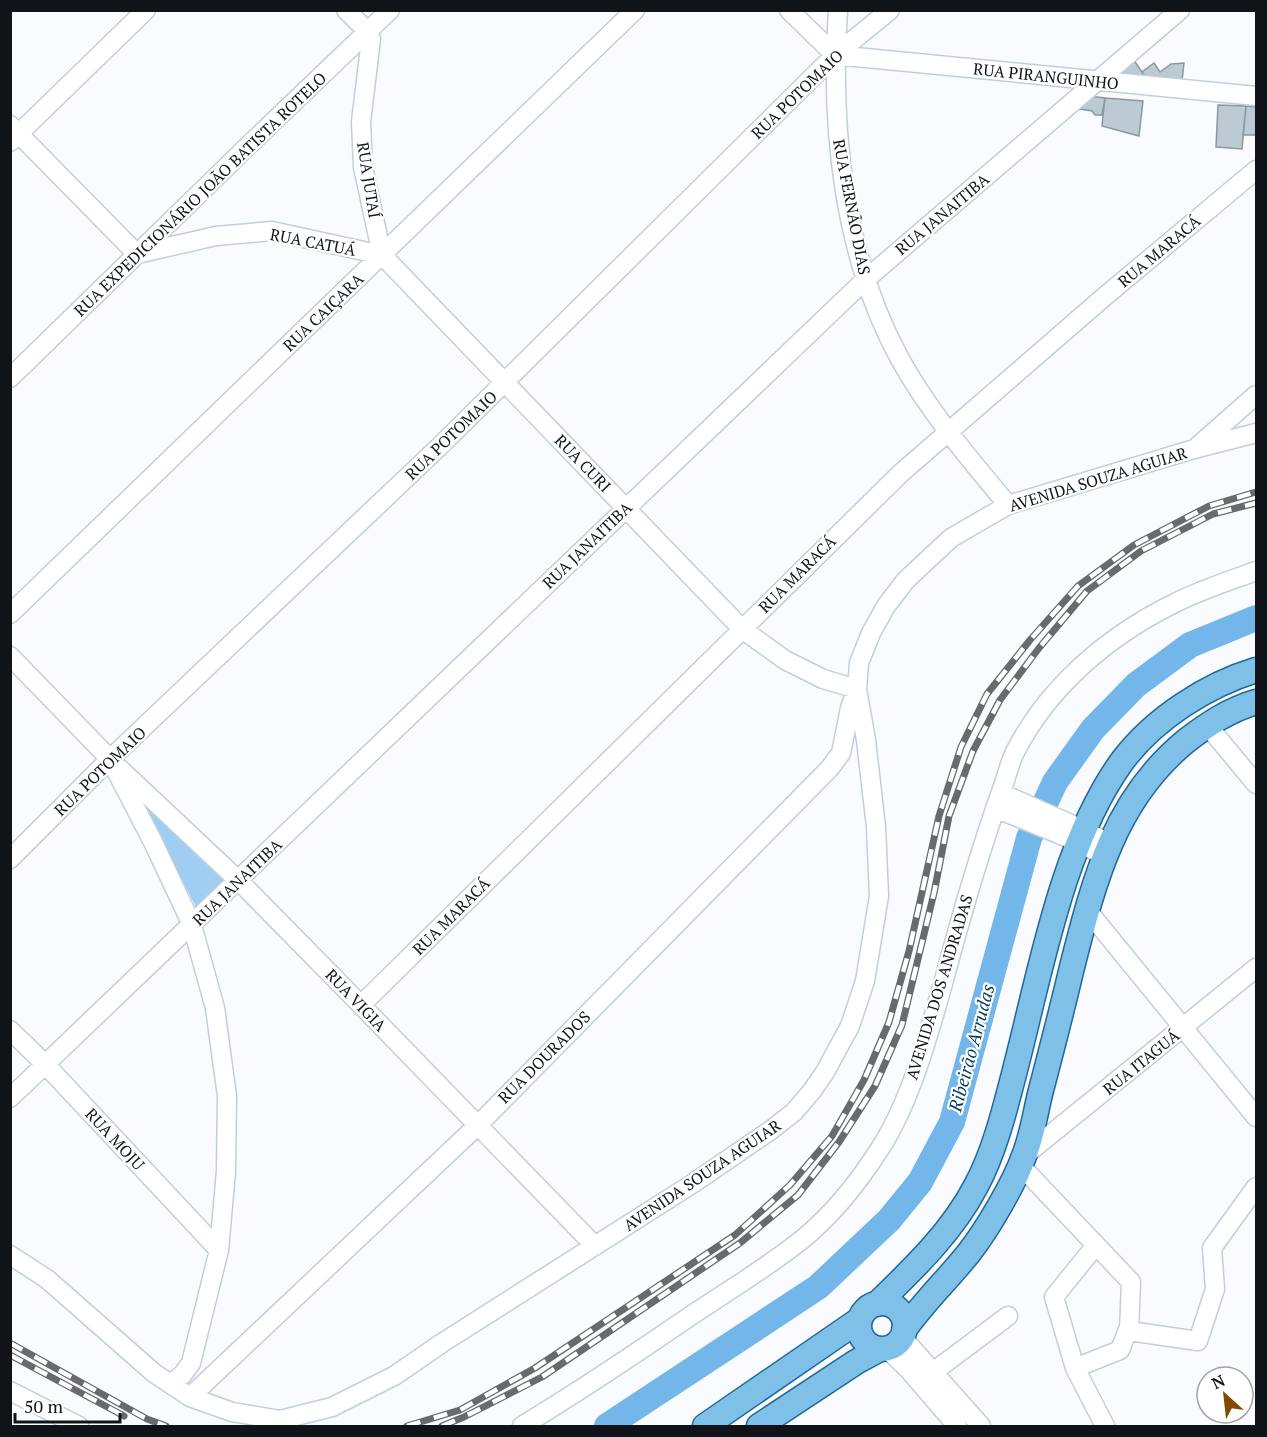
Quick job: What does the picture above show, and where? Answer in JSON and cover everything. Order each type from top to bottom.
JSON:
[{"type":"main road","points":[[705,1426],[859,1320],[866,1310],[877,1304],[945,1234],[977,1186],[996,1137],[1076,834],[1123,760],[1150,732],[1190,701],[1231,680],[1257,670]]},
{"type":"main road","points":[[759,1426],[856,1362],[893,1341],[969,1252],[1021,1169],[1087,910],[1107,849],[1125,813],[1162,762],[1207,725],[1234,709],[1257,702]]},
{"type":"main road","points":[[859,1320],[859,1332],[864,1342],[874,1348],[893,1341],[902,1316],[898,1310],[885,1303],[877,1304]]},
{"type":"street","points":[[137,255],[13,134],[146,10]]},
{"type":"street","points":[[346,10],[368,32]]},
{"type":"street","name":"RUA EXPEDICIONÁRIO JOÃO BATISTA ROTELO","points":[[10,378],[390,10]]},
{"type":"street","name":"RUA CAIÇARA","points":[[10,614],[635,10]]},
{"type":"street","points":[[789,10],[835,56]]},
{"type":"street","name":"RUA FERNÃO DIAS","points":[[838,10],[835,56],[836,115],[852,223],[866,279],[900,360],[950,431],[1008,505]]},
{"type":"street","name":"RUA POTOMAIO","points":[[10,859],[110,759],[440,446],[835,56],[890,10]]},
{"type":"street","name":"RUA JANAITIBA","points":[[10,1098],[866,279],[1180,10]]},
{"type":"street","name":"RUA JUTAÍ","points":[[368,32],[371,39],[361,122],[363,167],[382,255]]},
{"type":"street","name":"RUA PIRANGUINHO","points":[[835,56],[1257,96]]},
{"type":"street","name":"RUA MARACÁ","points":[[361,1005],[850,521],[1104,297],[1257,170]]},
{"type":"street","name":"RUA CATUÁ","points":[[137,255],[216,236],[272,231],[382,255]]},
{"type":"street","name":"RUA CURI","points":[[382,255],[742,629],[785,660],[823,679],[857,689]]},
{"type":"street","points":[[1194,449],[1257,395]]},
{"type":"street","name":"AVENIDA SOUZA AGUIAR","points":[[10,1255],[47,1279],[154,1373],[190,1397],[232,1413],[280,1420],[332,1407],[394,1376],[692,1184],[794,1112],[825,1072],[850,1026],[865,981],[879,896],[876,827],[866,740],[857,689],[859,663],[871,633],[886,606],[906,580],[951,538],[1008,505],[1194,449],[1257,433]]},
{"type":"street","name":"AVENIDA DOS ANDRADAS","points":[[522,1426],[576,1394],[759,1272],[806,1236],[858,1180],[883,1145],[909,1088],[930,1029],[974,872],[1004,803],[1014,753],[1053,695],[1084,663],[1141,622],[1174,603],[1257,571]]},
{"type":"street","points":[[10,656],[110,759],[192,925],[215,1008],[227,1096],[226,1171],[219,1250],[191,1363],[171,1384]]},
{"type":"street","name":"RUA DOURADOS","points":[[190,1397],[478,1125],[830,768],[841,753],[850,708],[857,689]]},
{"type":"street","points":[[1207,725],[1257,784]]},
{"type":"street","name":"RUA VIGIA","points":[[110,759],[239,881],[595,1246]]},
{"type":"street","points":[[1004,803],[1107,849]]},
{"type":"street","points":[[1087,910],[1257,1117]]},
{"type":"street","name":"RUA ITAGUÁ","points":[[1021,1169],[1257,968]]},
{"type":"street","name":"RUA MOJU","points":[[10,1030],[45,1064],[219,1250]]},
{"type":"street","points":[[1021,1169],[1131,1282],[1129,1327],[1120,1350],[1075,1368]]},
{"type":"street","points":[[1129,1327],[1129,1330],[1198,1341],[1215,1289],[1212,1248],[1257,1187]]},
{"type":"street","points":[[1096,1245],[1054,1297],[1075,1368],[1105,1426]]},
{"type":"street","points":[[933,1372],[1008,1316]]},
{"type":"street","points":[[893,1341],[933,1372],[981,1426]]},
{"type":"street","points":[[893,1341],[908,1369],[957,1426]]},
{"type":"street","points":[[10,1391],[79,1426]]},
{"type":"shaded area","points":[[144,800],[229,880],[197,909],[163,843]]},
{"type":"building","points":[[1133,59],[1142,72],[1146,78],[1118,73]]},
{"type":"building","points":[[1154,63],[1160,72],[1171,64],[1184,63],[1182,81],[1146,78],[1142,72]]},
{"type":"building","points":[[1088,96],[1105,98],[1102,115],[1095,115],[1092,111],[1080,109],[1078,106]]},
{"type":"building","points":[[1105,98],[1143,101],[1139,136],[1102,126]]},
{"type":"building","points":[[1218,105],[1246,106],[1242,149],[1216,147]]},
{"type":"building","points":[[1246,106],[1256,107],[1256,135],[1243,135]]},
{"type":"waterway","name":"Ribeirão Arrudas","points":[[607,1426],[818,1287],[889,1220],[920,1182],[952,1122],[1029,838],[1055,782],[1093,729],[1136,685],[1190,645],[1256,618]]},
{"type":"railway","points":[[407,1426],[460,1410],[535,1368],[735,1235],[790,1185],[832,1136],[864,1080],[889,1022],[909,951],[939,816],[961,747],[987,694],[1030,640],[1078,586],[1134,545],[1209,506],[1256,492]]},
{"type":"railway","points":[[442,1426],[542,1377],[740,1243],[798,1195],[839,1142],[875,1086],[902,1025],[934,893],[949,816],[973,751],[1000,700],[1039,648],[1087,591],[1141,551],[1213,514],[1256,503]]},
{"type":"railway","points":[[10,1343],[147,1419],[166,1426]]},
{"type":"railway","points":[[10,1355],[124,1416]]}]
